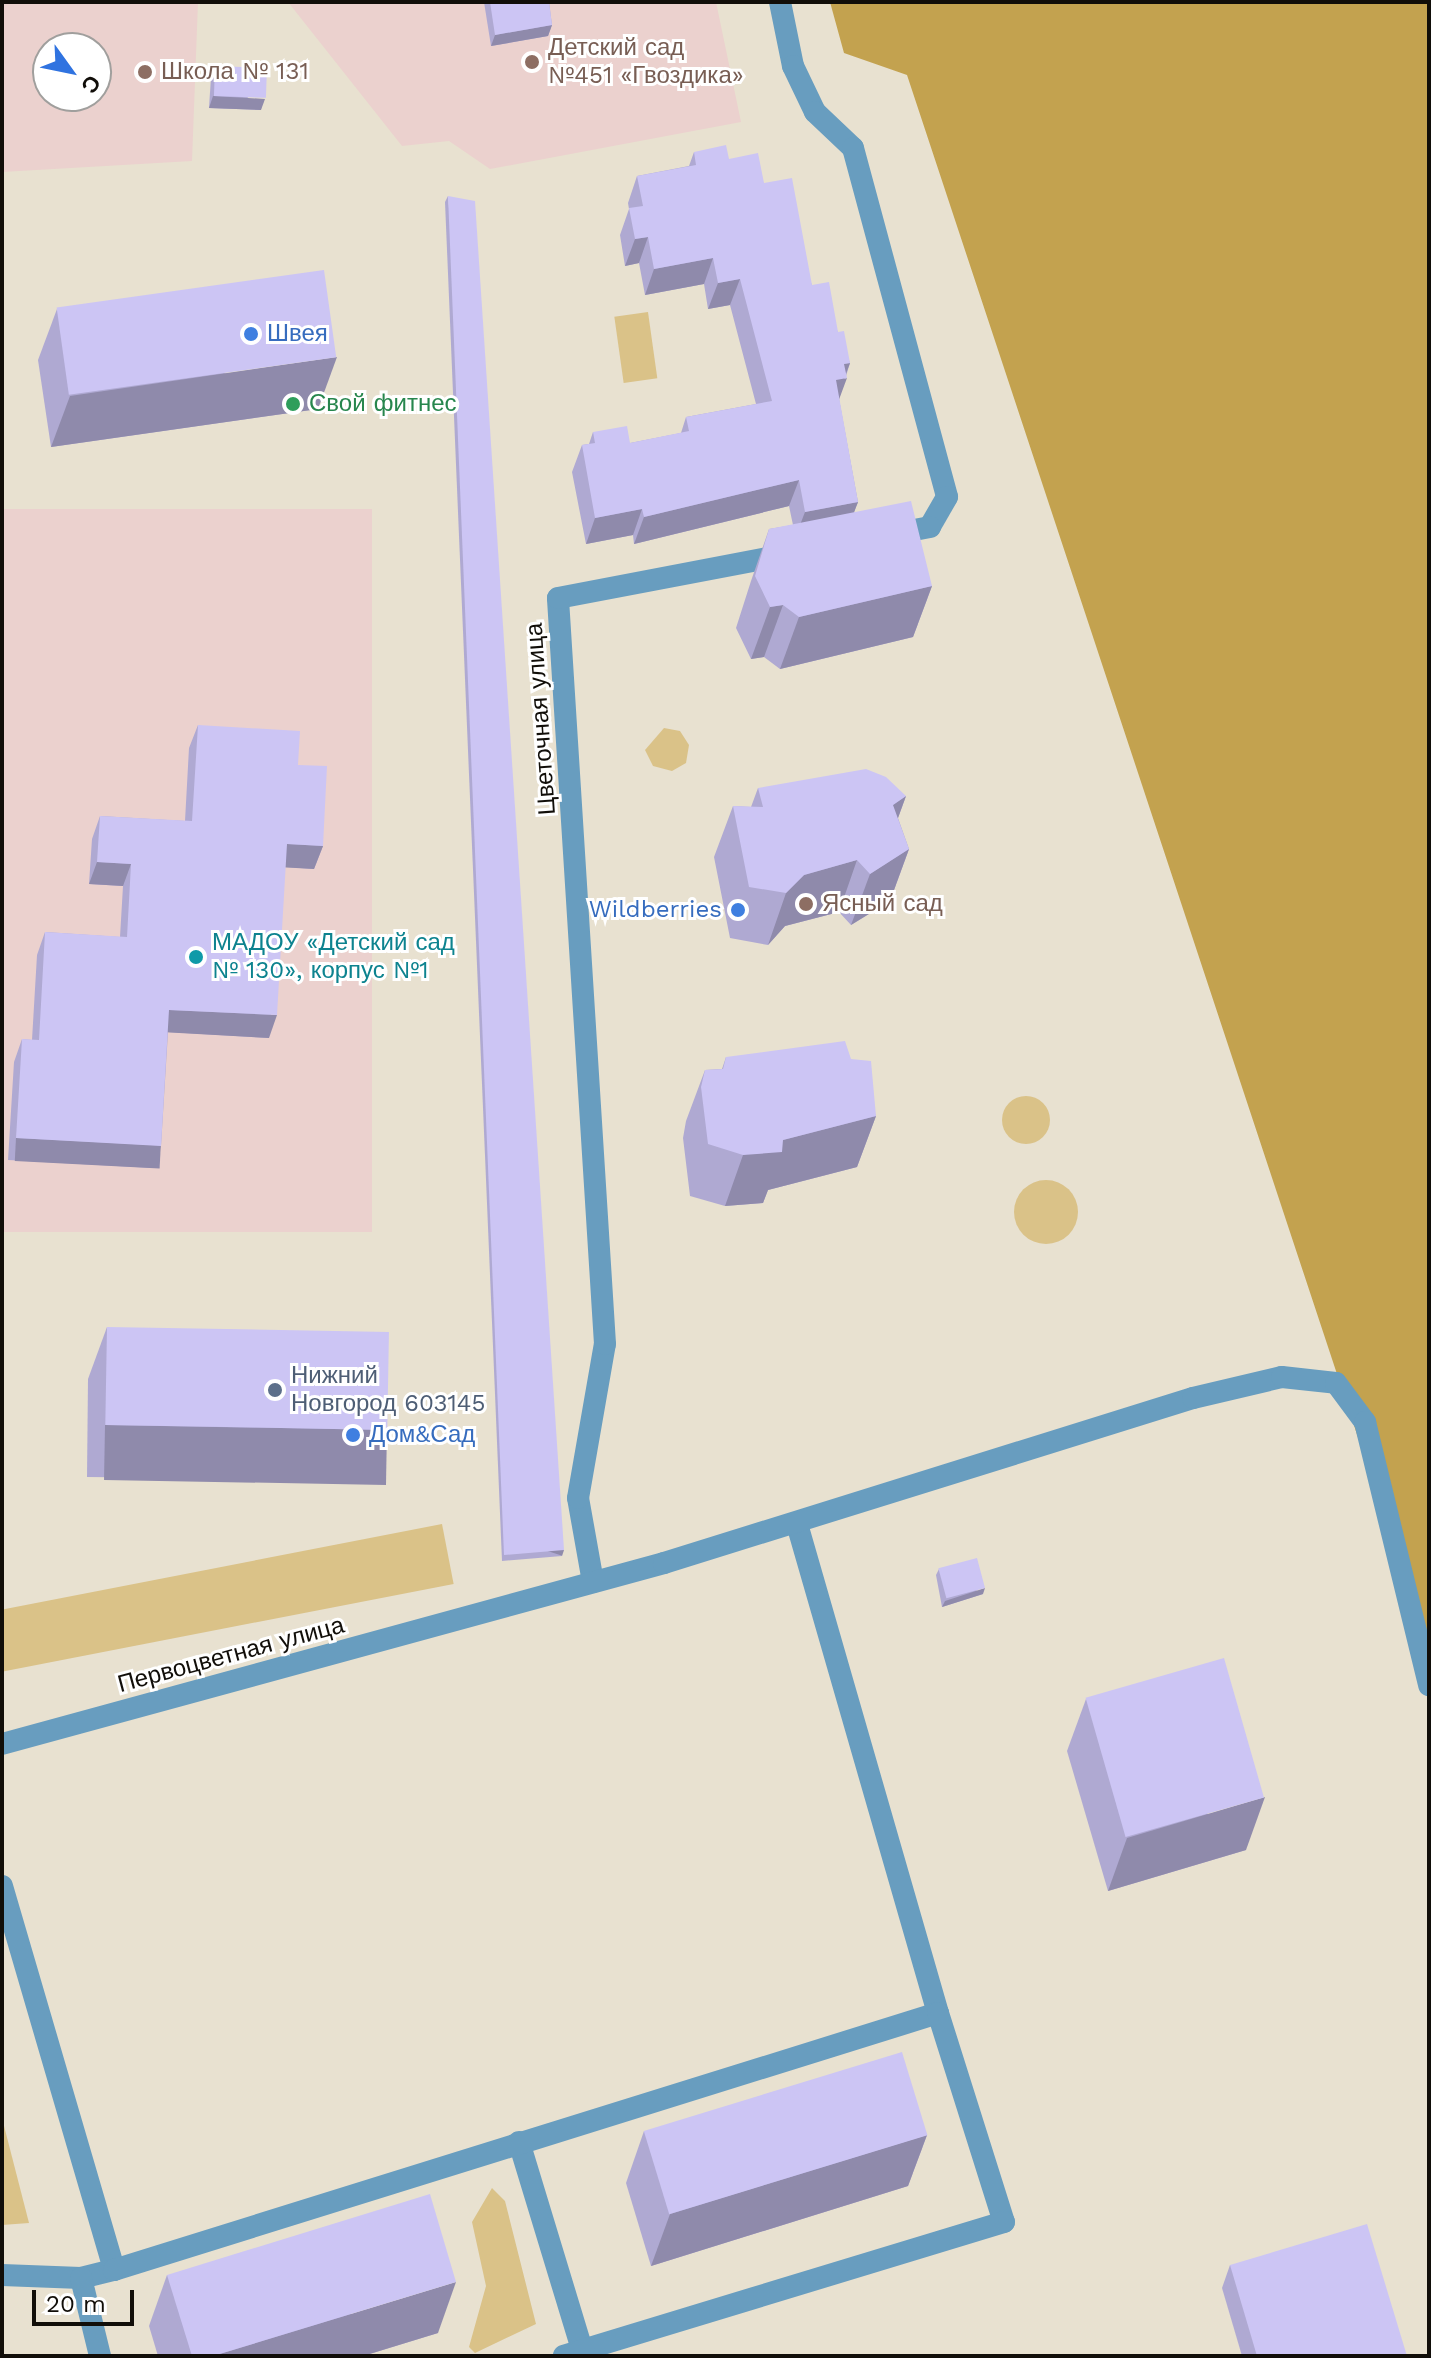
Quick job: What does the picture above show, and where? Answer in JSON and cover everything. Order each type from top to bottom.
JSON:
[{"type":"street","points":[[780,2],[793,66],[815,112],[853,148],[947,497],[930,527],[865,539]]},
{"type":"street","name":"Цветочная улица","points":[[593,1582],[578,1498],[605,1344],[558,598],[819,548]]},
{"type":"street","name":"Первоцветная улица","points":[[2,1744],[474,1617],[797,1524],[1193,1398],[1318,1376],[1336,1383],[1365,1422],[1429,1685]]},
{"type":"street","points":[[519,2142],[573,2353],[1004,2222],[938,2013],[797,1524]]},
{"type":"street","points":[[2,1886],[114,2270]]},
{"type":"street","points":[[2,2275],[81,2278],[114,2270],[938,2013]]},
{"type":"street","points":[[81,2278],[100,2356]]},
{"type":"shaded area","name":"Школа № 131","points":[[2,2],[198,2],[192,161],[2,172]]},
{"type":"shaded area","name":"Детский сад №451 «Гвоздика»","points":[[288,2],[716,2],[741,122],[490,169],[449,141],[402,146]]},
{"type":"shaded area","points":[[830,2],[1429,2],[1429,1652],[907,75],[844,53]]},
{"type":"shaded area","points":[[648,312],[657,378],[624,383],[614,317]]},
{"type":"shaded area","points":[[2,509],[372,509],[372,1232],[2,1232]]},
{"type":"shaded area","points":[[664,728],[680,731],[689,745],[686,763],[672,771],[653,766],[645,750]]},
{"type":"shaded area","points":[[1026,1096],[1043,1103],[1050,1120],[1043,1137],[1026,1144],[1009,1137],[1002,1120],[1009,1103]]},
{"type":"shaded area","points":[[1040,1180],[1052,1180],[1069,1189],[1076,1200],[1076,1224],[1069,1235],[1052,1244],[1040,1244],[1028,1239],[1019,1230],[1014,1218],[1014,1206],[1019,1194],[1028,1185]]},
{"type":"shaded area","points":[[442,1524],[454,1584],[3,1671],[2,1610]]},
{"type":"shaded area","points":[[2,2118],[29,2223],[2,2225]]},
{"type":"shaded area","points":[[492,2188],[505,2201],[536,2324],[475,2353],[469,2347],[486,2286],[472,2222]]},
{"type":"building","points":[[490,2],[549,2],[552,25],[495,35]]},
{"type":"building","points":[[215,66],[267,68],[266,98],[214,96]]},
{"type":"building","points":[[726,145],[729,159],[758,153],[764,183],[792,178],[812,285],[829,282],[838,332],[844,331],[850,363],[844,364],[847,378],[836,380],[858,502],[805,512],[799,480],[644,517],[642,509],[595,518],[582,445],[595,443],[593,432],[627,426],[630,443],[689,431],[686,417],[772,401],[740,279],[718,283],[713,258],[654,269],[648,237],[635,239],[629,208],[643,206],[637,176],[696,165],[694,152]]},
{"type":"building","points":[[448,196],[475,201],[564,1550],[504,1555]]},
{"type":"building","points":[[324,270],[336,357],[69,395],[57,308]]},
{"type":"building","points":[[911,501],[932,586],[799,617],[783,605],[770,607],[755,576],[769,529]]},
{"type":"building","name":"МАДОУ «Детский сад № 130», корпус №1","points":[[198,725],[300,731],[298,765],[327,766],[323,846],[287,844],[277,1015],[169,1010],[161,1146],[16,1138],[22,1039],[39,1040],[45,932],[127,937],[131,864],[97,862],[100,816],[192,821]]},
{"type":"building","points":[[866,769],[886,777],[906,796],[893,805],[909,849],[870,874],[857,860],[804,875],[786,893],[749,887],[733,806],[763,807],[758,788]]},
{"type":"building","points":[[845,1041],[851,1059],[871,1061],[876,1116],[783,1140],[782,1152],[743,1155],[708,1144],[701,1087],[705,1070],[723,1069],[726,1057]]},
{"type":"building","points":[[107,1327],[389,1332],[387,1430],[105,1425]]},
{"type":"building","points":[[977,1558],[985,1588],[946,1598],[938,1568]]},
{"type":"building","points":[[1224,1658],[1264,1797],[1126,1837],[1086,1698]]},
{"type":"building","points":[[902,2052],[927,2135],[669,2214],[644,2131]]},
{"type":"building","points":[[430,2194],[456,2282],[213,2356],[192,2356],[167,2275]]},
{"type":"building","points":[[1367,2224],[1407,2356],[1257,2356],[1230,2265]]},
{"type":"place","name":"Детский сад №451 «Гвоздика»","points":[[532,62]]},
{"type":"place","name":"Школа № 131","points":[[145,72]]},
{"type":"place","name":"Швея","points":[[251,334]]},
{"type":"place","name":"Свой фитнес","points":[[293,404]]},
{"type":"place","name":"Ясный сад","points":[[806,904]]},
{"type":"place","name":"Wildberries","points":[[738,910]]},
{"type":"place","name":"МАДОУ «Детский сад № 130», корпус №1","points":[[196,957]]},
{"type":"place","name":"Нижний Новгород 603145","points":[[275,1390]]},
{"type":"place","name":"Дом&Сад","points":[[353,1435]]}]
